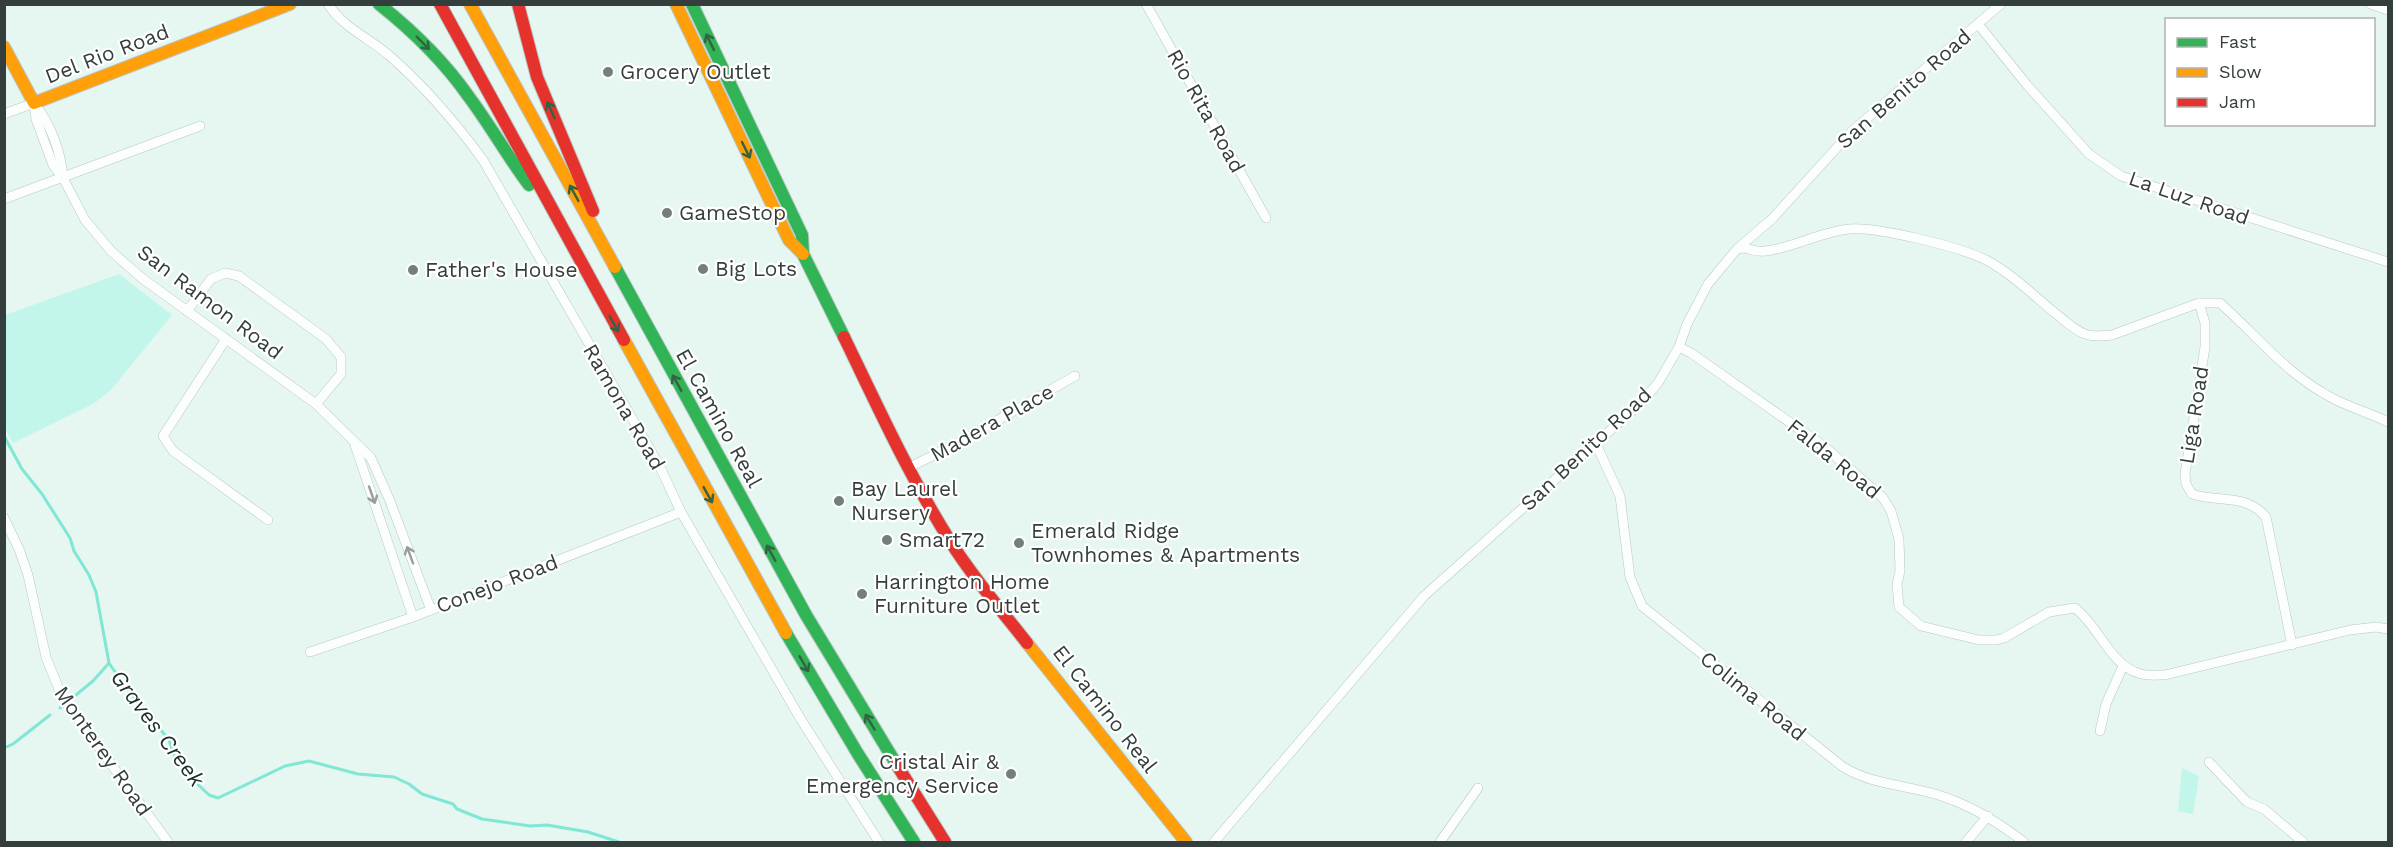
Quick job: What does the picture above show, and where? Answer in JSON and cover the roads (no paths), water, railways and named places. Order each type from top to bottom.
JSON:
[{"type":"main road","name":"Del Rio Road","points":[[34,103],[290,4]]},
{"type":"main road","points":[[379,4],[412,32],[443,64],[476,105],[515,167],[556,216]]},
{"type":"main road","points":[[440,4],[783,629],[914,843]]},
{"type":"main road","name":"El Camino Real","points":[[470,4],[806,615],[945,843]]},
{"type":"main road","points":[[518,4],[537,77],[622,281]]},
{"type":"main road","name":"El Camino Real","points":[[676,4],[789,240],[803,254],[933,515],[966,566],[1186,843]]},
{"type":"main road","name":"El Camino Real","points":[[692,4],[802,235],[803,254]]},
{"type":"main road","name":"San Ramon Road","points":[[4,47],[34,103]]},
{"type":"street","name":"Ramona Road","points":[[328,4],[341,20],[389,55],[411,75],[459,128],[483,160],[659,465],[681,512],[800,718],[879,843]]},
{"type":"street","name":"Rio Rita Road","points":[[1146,4],[1266,218]]},
{"type":"street","name":"San Benito Road","points":[[1214,843],[1424,596],[1641,403],[1658,383],[1679,347],[1687,324],[1708,284],[1737,249],[1772,219],[1852,131],[2001,4]]},
{"type":"street","points":[[2370,4],[2388,10]]},
{"type":"street","name":"La Luz Road","points":[[1978,24],[2027,85],[2080,144],[2121,176],[2388,262]]},
{"type":"street","name":"Del Rio Road","points":[[4,114],[34,103]]},
{"type":"street","name":"San Ramon Road","points":[[34,103],[36,120],[53,165],[63,178],[85,220],[111,251],[187,311],[316,404],[371,458],[390,501],[431,610]]},
{"type":"street","points":[[4,199],[200,126]]},
{"type":"street","points":[[1737,249],[1744,247],[1764,252],[1848,229],[1864,229],[1911,237],[1987,260],[2069,324],[2085,334],[2100,336],[2112,335],[2199,303],[2220,303],[2292,373],[2326,395],[2388,422]]},
{"type":"street","points":[[187,311],[211,279],[225,273],[239,276],[326,339],[341,357],[340,374],[316,404]]},
{"type":"street","name":"Liga Road","points":[[2199,303],[2205,323],[2205,347],[2185,474],[2186,484],[2192,494],[2242,501],[2257,506],[2266,517],[2292,645]]},
{"type":"street","points":[[226,339],[163,436],[173,451],[268,520]]},
{"type":"street","name":"Falda Road","points":[[1679,347],[1691,353],[1825,447],[1883,498],[1891,511],[1899,539],[1900,571],[1897,584],[1899,607],[1921,626],[1979,640],[1995,640],[2049,612],[2075,608],[2086,616],[2123,666]]},
{"type":"street","name":"Madera Place","points":[[908,468],[956,444],[1075,376]]},
{"type":"street","points":[[353,440],[413,617]]},
{"type":"street","name":"Colima Road","points":[[1596,444],[1620,496],[1630,577],[1642,606],[1843,767],[1864,777],[1935,794],[1988,816],[2024,843]]},
{"type":"street","name":"Conejo Road","points":[[310,651],[413,617],[681,512]]},
{"type":"street","name":"Monterey Road","points":[[4,518],[28,575],[46,657],[62,697],[168,843]]},
{"type":"street","points":[[2100,731],[2106,704],[2123,666],[2143,675],[2165,675],[2350,630],[2376,627],[2388,629]]},
{"type":"street","points":[[2209,762],[2247,802],[2264,809],[2303,843]]},
{"type":"street","points":[[1440,843],[1478,788]]},
{"type":"street","points":[[1966,843],[1988,816]]},
{"type":"waterway","name":"Graves Creek","points":[[4,436],[22,469],[42,494],[70,538],[74,551],[89,575],[96,592],[109,663],[169,740],[175,758],[187,774],[209,795],[218,798],[285,766],[309,761],[358,774],[394,777],[409,784],[422,794],[453,804],[457,809],[482,819],[530,826],[547,825],[588,832],[619,842]]},
{"type":"waterway","points":[[60,708],[93,681],[109,663]]},
{"type":"waterway","points":[[4,748],[13,744],[50,715]]},
{"type":"place","name":"Grocery Outlet","points":[[608,72]]},
{"type":"place","name":"GameStop","points":[[667,213]]},
{"type":"place","name":"Big Lots","points":[[703,269]]},
{"type":"place","name":"Father's House","points":[[413,270]]},
{"type":"place","name":"Bay Laurel Nursery","points":[[839,501]]},
{"type":"place","name":"Smart72","points":[[887,540]]},
{"type":"place","name":"Emerald Ridge Townhomes & Apartments","points":[[1019,543]]},
{"type":"place","name":"Harrington Home Furniture Outlet","points":[[862,594]]},
{"type":"place","name":"Cristal Air & Emergency Service","points":[[1011,774]]}]
